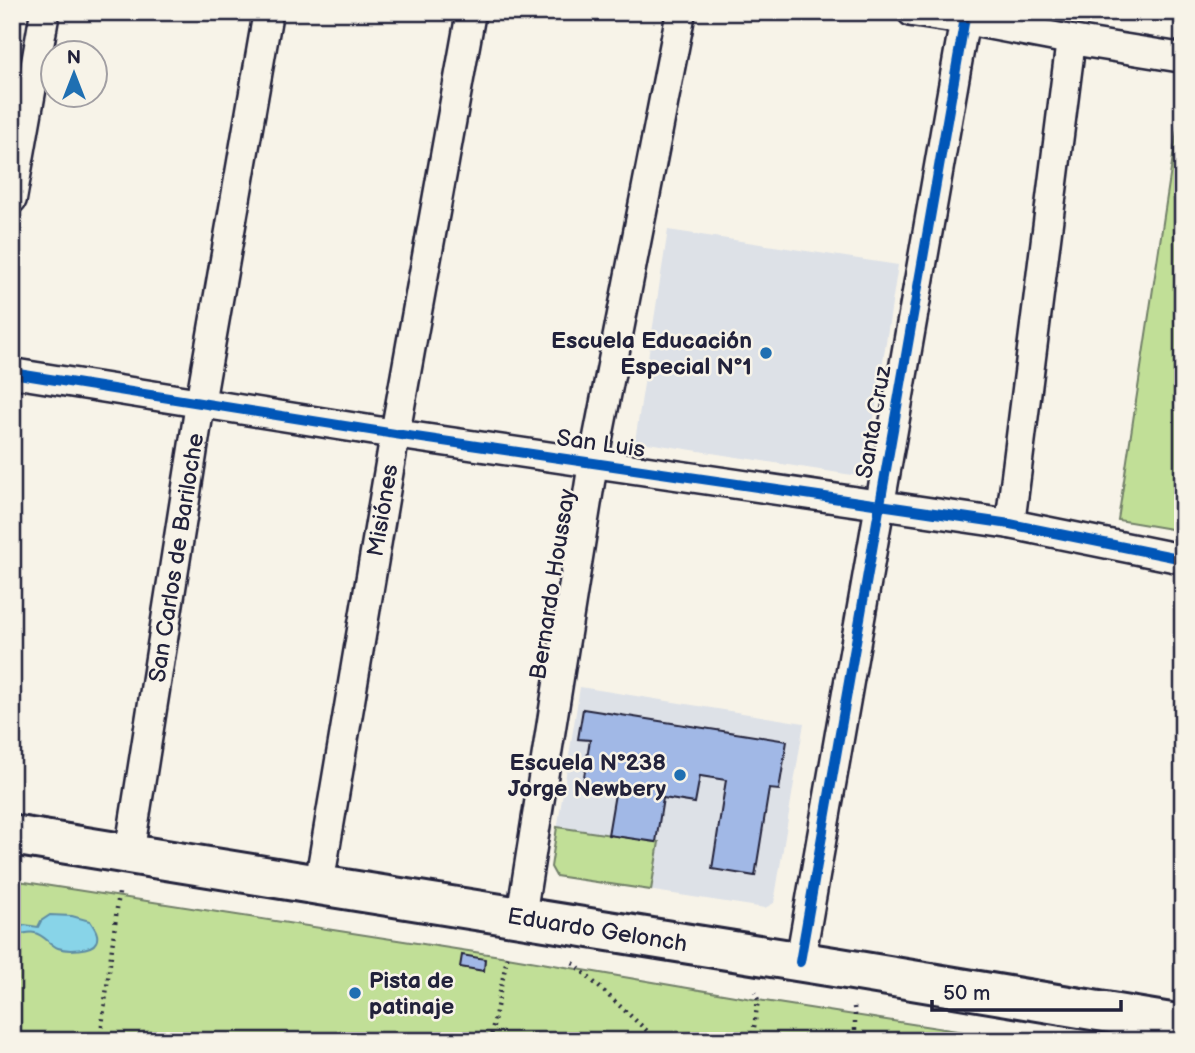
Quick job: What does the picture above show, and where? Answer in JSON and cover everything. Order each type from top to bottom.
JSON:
[{"type":"main road","name":"Eduardo Gelonch","points":[[12,835],[1183,1025]]},
{"type":"street","points":[[12,199],[46,12]]},
{"type":"street","name":"San Carlos de Bariloche","points":[[129,855],[200,404],[268,12]]},
{"type":"street","name":"Misiónes","points":[[319,885],[395,434],[471,12]]},
{"type":"street","name":"Bernardo Houssay","points":[[521,917],[593,463],[681,12]]},
{"type":"street","points":[[912,12],[966,16],[1071,40],[1183,58]]},
{"type":"street","name":"Santa Cruz","points":[[800,962],[966,16]]},
{"type":"street","points":[[1010,524],[1071,40]]},
{"type":"street","name":"San Luis","points":[[12,373],[395,434],[1010,524],[1183,559]]},
{"type":"path","points":[[100,1041],[119,893]]},
{"type":"path","points":[[490,1041],[508,953]]},
{"type":"path","points":[[573,963],[658,1041]]},
{"type":"path","points":[[752,1041],[758,1000],[755,992]]},
{"type":"path","points":[[854,1007],[855,1041]]},
{"type":"path","points":[[12,1038],[32,1041]]},
{"type":"shaded area","name":"Escuela Educación Especial N°1","points":[[668,230],[898,265],[865,477],[635,441]]},
{"type":"shaded area","name":"Escuela N°238 Jorge Newbery","points":[[580,687],[804,723],[774,903],[765,908],[556,876],[551,867]]},
{"type":"green space","points":[[1180,110],[1183,111],[1183,531],[1118,520]]},
{"type":"green space","points":[[557,827],[659,842],[651,890],[556,876],[551,867]]},
{"type":"green space","points":[[12,880],[507,957],[1021,1041],[12,1041]]},
{"type":"water","points":[[50,915],[72,916],[90,921],[97,934],[96,942],[84,949],[67,950],[55,947],[35,933],[12,937],[12,929],[25,925],[38,927],[41,921]]},
{"type":"building","points":[[583,709],[787,741],[779,790],[769,789],[755,876],[712,869],[726,780],[700,776],[695,803],[663,798],[656,842],[608,835],[616,788],[583,783],[590,740],[578,739]]},
{"type":"building","points":[[462,955],[485,959],[484,971],[460,967]]},
{"type":"cycle path","points":[[800,962],[966,12]]},
{"type":"cycle path","points":[[12,373],[395,434],[1010,524],[1183,559]]},
{"type":"place","name":"Escuela Educación Especial N°1","points":[[766,353]]},
{"type":"place","name":"Escuela N°238 Jorge Newbery","points":[[680,775]]},
{"type":"place","name":"Pista de patinaje","points":[[355,993]]}]
